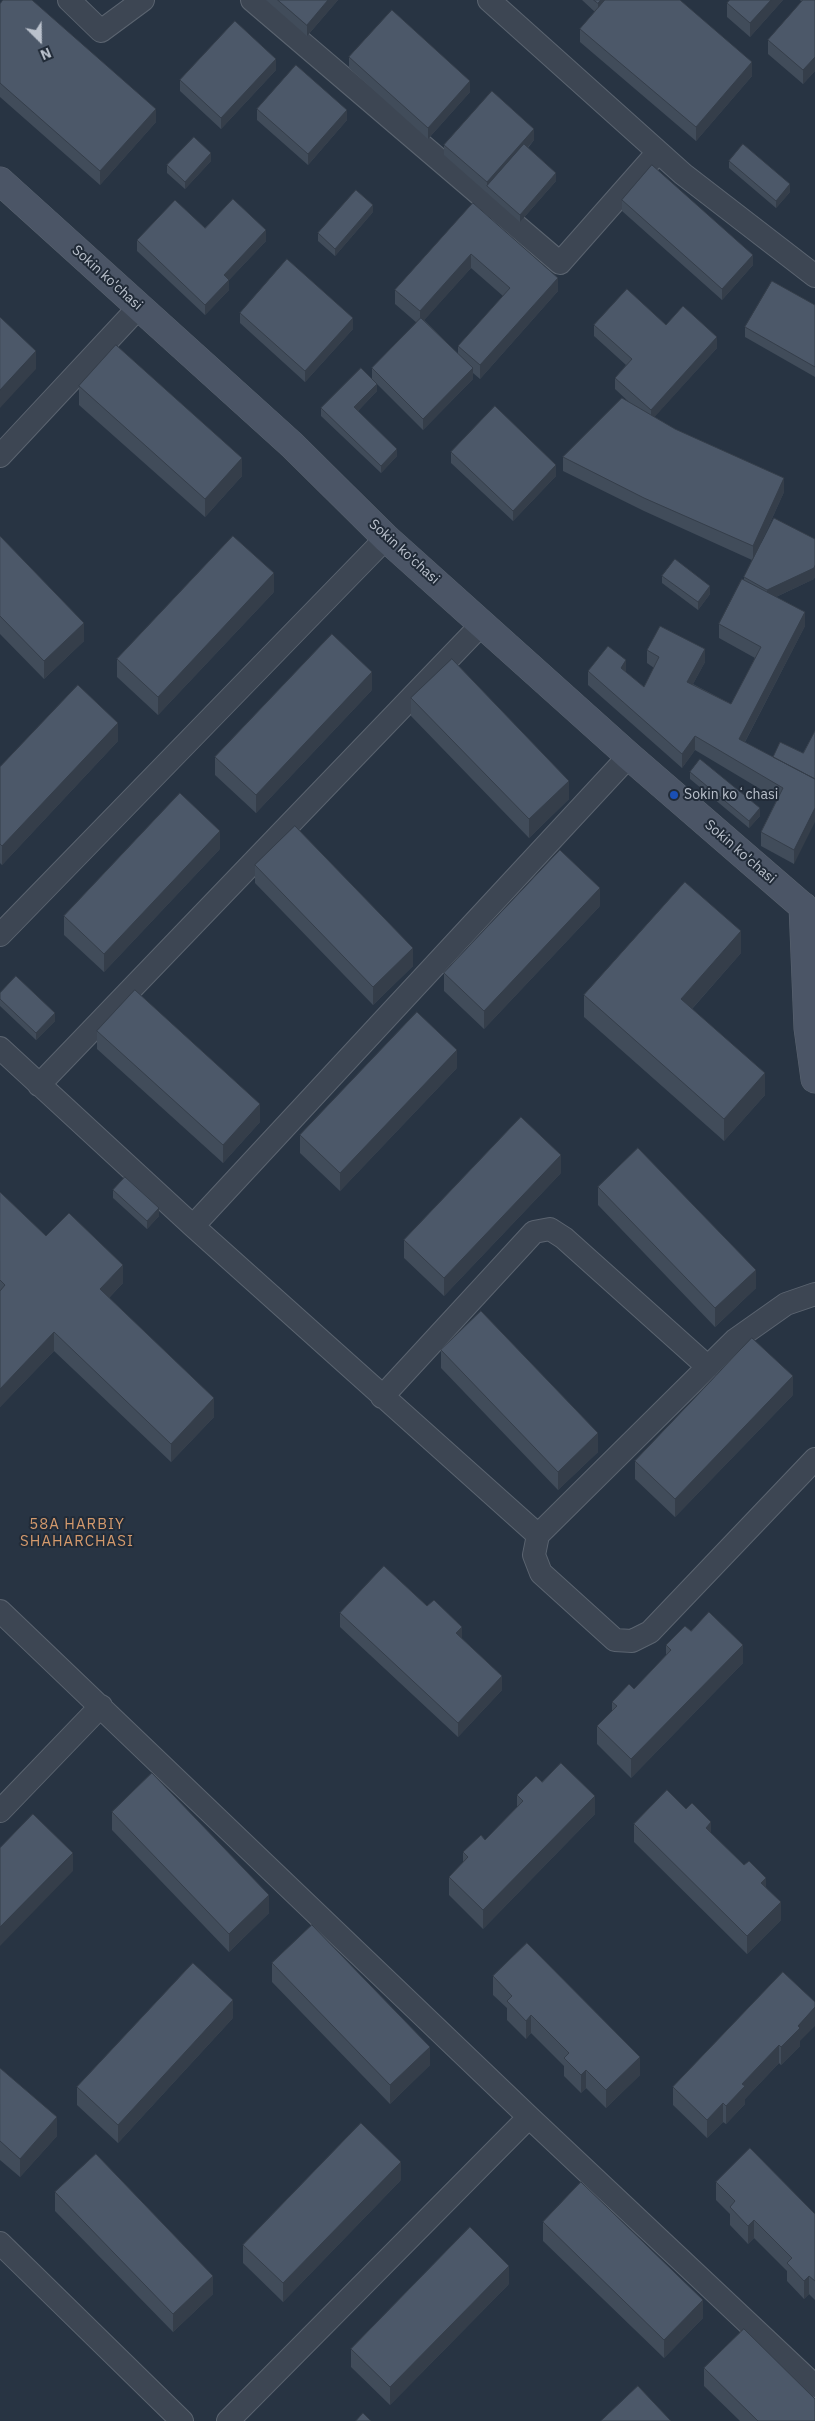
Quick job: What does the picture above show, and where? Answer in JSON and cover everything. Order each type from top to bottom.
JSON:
[{"type":"street","points":[[69,0],[101,31],[143,0]]},
{"type":"street","points":[[252,0],[560,263],[658,152]]},
{"type":"street","points":[[488,0],[683,174],[815,276]]},
{"type":"street","name":"Sokin ko'chasi","points":[[0,181],[292,445],[386,538],[483,623],[629,756],[809,912]]},
{"type":"street","points":[[0,456],[139,307]]},
{"type":"street","points":[[0,935],[386,538]]},
{"type":"street","points":[[39,1085],[483,623]]},
{"type":"street","points":[[192,1226],[629,756]]},
{"type":"street","points":[[809,912],[808,1028],[815,1079]]},
{"type":"street","points":[[0,1048],[192,1226],[538,1535]]},
{"type":"street","points":[[382,1397],[534,1232],[550,1229],[564,1238],[708,1367]]},
{"type":"street","points":[[815,1294],[786,1304],[735,1340],[538,1535],[534,1555],[540,1573],[615,1640],[632,1641],[650,1632],[815,1459]]},
{"type":"street","points":[[0,1610],[529,2117],[815,2386]]},
{"type":"street","points":[[0,1811],[101,1706]]},
{"type":"street","points":[[228,2421],[529,2117]]},
{"type":"street","points":[[0,2243],[182,2421]]},
{"type":"building","points":[[3,0],[32,0],[156,109],[100,171],[0,83],[0,4]]},
{"type":"building","points":[[278,0],[328,0],[307,25]]},
{"type":"building","points":[[605,0],[680,0],[752,62],[696,127],[580,29]]},
{"type":"building","points":[[730,0],[771,0],[750,23],[727,3]]},
{"type":"building","points":[[803,0],[815,0],[815,57],[803,70],[768,40]]},
{"type":"building","points":[[392,10],[470,81],[428,128],[349,57]]},
{"type":"building","points":[[235,21],[276,59],[221,118],[180,80]]},
{"type":"building","points":[[296,65],[347,110],[308,154],[257,109]]},
{"type":"building","points":[[492,91],[534,129],[487,182],[444,145]]},
{"type":"building","points":[[194,137],[211,153],[185,182],[167,165]]},
{"type":"building","points":[[524,144],[556,173],[520,215],[487,186]]},
{"type":"building","points":[[743,144],[790,184],[776,201],[729,161]]},
{"type":"building","points":[[652,165],[753,255],[722,289],[622,200]]},
{"type":"building","points":[[356,190],[373,205],[335,249],[318,233]]},
{"type":"building","points":[[233,199],[266,230],[224,275],[229,280],[205,305],[137,240],[175,200],[205,228]]},
{"type":"building","points":[[473,203],[558,278],[480,365],[458,346],[510,288],[471,254],[420,311],[395,290]]},
{"type":"building","points":[[287,259],[353,318],[305,371],[240,313]]},
{"type":"building","points":[[772,281],[815,305],[815,367],[745,327]]},
{"type":"building","points":[[627,289],[666,325],[683,306],[717,337],[651,410],[615,378],[632,359],[594,325]]},
{"type":"building","points":[[0,317],[36,351],[0,390]]},
{"type":"building","points":[[421,318],[473,368],[423,419],[372,368]]},
{"type":"building","points":[[116,345],[242,458],[205,499],[79,386]]},
{"type":"building","points":[[361,368],[377,384],[354,407],[397,449],[381,466],[321,408]]},
{"type":"building","points":[[622,398],[675,429],[784,478],[753,546],[644,498],[563,457]]},
{"type":"building","points":[[495,406],[556,465],[513,511],[451,452]]},
{"type":"building","points":[[774,518],[815,539],[815,565],[814,568],[767,590],[744,577]]},
{"type":"building","points":[[0,536],[84,623],[44,661],[0,616]]},
{"type":"building","points":[[233,536],[274,573],[158,697],[117,659]]},
{"type":"building","points":[[675,559],[710,586],[698,602],[662,576]]},
{"type":"building","points":[[742,579],[805,612],[739,739],[815,779],[815,808],[794,850],[761,832],[783,788],[695,736],[682,754],[588,671],[608,646],[626,660],[621,668],[644,687],[659,657],[647,650],[660,626],[705,649],[687,682],[731,704],[761,647],[719,624]]},
{"type":"building","points":[[332,634],[372,672],[256,795],[215,757]]},
{"type":"building","points":[[452,659],[569,781],[529,819],[411,698]]},
{"type":"building","points":[[78,685],[118,723],[2,846],[0,844],[0,767]]},
{"type":"building","points":[[815,731],[815,779],[773,757],[780,742],[803,753]]},
{"type":"building","points":[[700,759],[760,808],[749,821],[690,772]]},
{"type":"building","points":[[180,793],[220,831],[104,954],[64,916]]},
{"type":"building","points":[[295,826],[413,948],[373,987],[255,865]]},
{"type":"building","points":[[560,850],[600,888],[484,1011],[444,973]]},
{"type":"building","points":[[685,882],[741,931],[681,999],[765,1073],[724,1119],[584,995]]},
{"type":"building","points":[[16,976],[55,1013],[36,1033],[0,999],[0,993]]},
{"type":"building","points":[[135,990],[260,1104],[223,1145],[97,1031]]},
{"type":"building","points":[[417,1012],[457,1050],[340,1173],[300,1135]]},
{"type":"building","points":[[521,1117],[561,1155],[444,1278],[404,1240]]},
{"type":"building","points":[[638,1148],[756,1270],[715,1308],[598,1187]]},
{"type":"building","points":[[125,1177],[159,1208],[147,1221],[113,1190]]},
{"type":"building","points":[[0,1192],[46,1236],[69,1213],[123,1265],[100,1289],[214,1398],[171,1444],[54,1332],[0,1389],[0,1291],[5,1285],[0,1280]]},
{"type":"building","points":[[481,1311],[598,1433],[558,1472],[441,1350]]},
{"type":"building","points":[[752,1338],[793,1376],[675,1499],[635,1461]]},
{"type":"building","points":[[384,1566],[427,1606],[434,1600],[462,1627],[456,1633],[502,1676],[458,1723],[340,1613]]},
{"type":"building","points":[[709,1612],[743,1645],[631,1759],[597,1726],[617,1706],[612,1702],[629,1684],[634,1689],[671,1650],[666,1645],[685,1626],[691,1631]]},
{"type":"building","points":[[561,1763],[595,1796],[483,1910],[449,1877],[468,1857],[463,1852],[481,1835],[485,1840],[523,1801],[517,1795],[536,1776],[542,1782]]},
{"type":"building","points":[[152,1773],[269,1895],[229,1934],[112,1812]]},
{"type":"building","points":[[667,1790],[686,1809],[692,1803],[711,1822],[706,1828],[744,1865],[749,1861],[766,1878],[761,1883],[781,1902],[747,1936],[634,1824]]},
{"type":"building","points":[[33,1814],[73,1853],[0,1927],[0,1848]]},
{"type":"building","points":[[312,1925],[430,2047],[390,2085],[272,1963]]},
{"type":"building","points":[[527,1943],[640,2057],[606,2090],[586,2070],[581,2075],[564,2058],[569,2053],[531,2015],[526,2021],[507,2001],[512,1996],[493,1976]]},
{"type":"building","points":[[193,1963],[233,2000],[118,2125],[77,2087]]},
{"type":"building","points":[[783,1972],[815,2002],[815,2007],[798,2026],[800,2028],[781,2047],[779,2045],[742,2084],[745,2086],[726,2106],[723,2103],[707,2120],[673,2087]]},
{"type":"building","points":[[0,2068],[57,2117],[20,2159],[0,2141]]},
{"type":"building","points":[[361,2123],[401,2162],[283,2283],[243,2245]]},
{"type":"building","points":[[750,2148],[815,2214],[815,2281],[809,2276],[804,2281],[787,2263],[792,2258],[754,2220],[748,2226],[730,2207],[735,2201],[716,2182]]},
{"type":"building","points":[[96,2154],[213,2276],[173,2314],[55,2192]]},
{"type":"building","points":[[581,2182],[703,2300],[664,2340],[543,2222]]},
{"type":"building","points":[[470,2227],[509,2266],[390,2387],[351,2349]]},
{"type":"building","points":[[744,2329],[815,2399],[815,2421],[758,2421],[704,2368]]},
{"type":"building","points":[[638,2386],[671,2421],[601,2421]]},
{"type":"building","points":[[363,2413],[371,2421],[356,2421]]},
{"type":"place","name":"Sokin koʻchasi","points":[[674,795]]},
{"type":"district","name":"58A HARBIY SHAHARCHASI","points":[[77,1534]]}]
